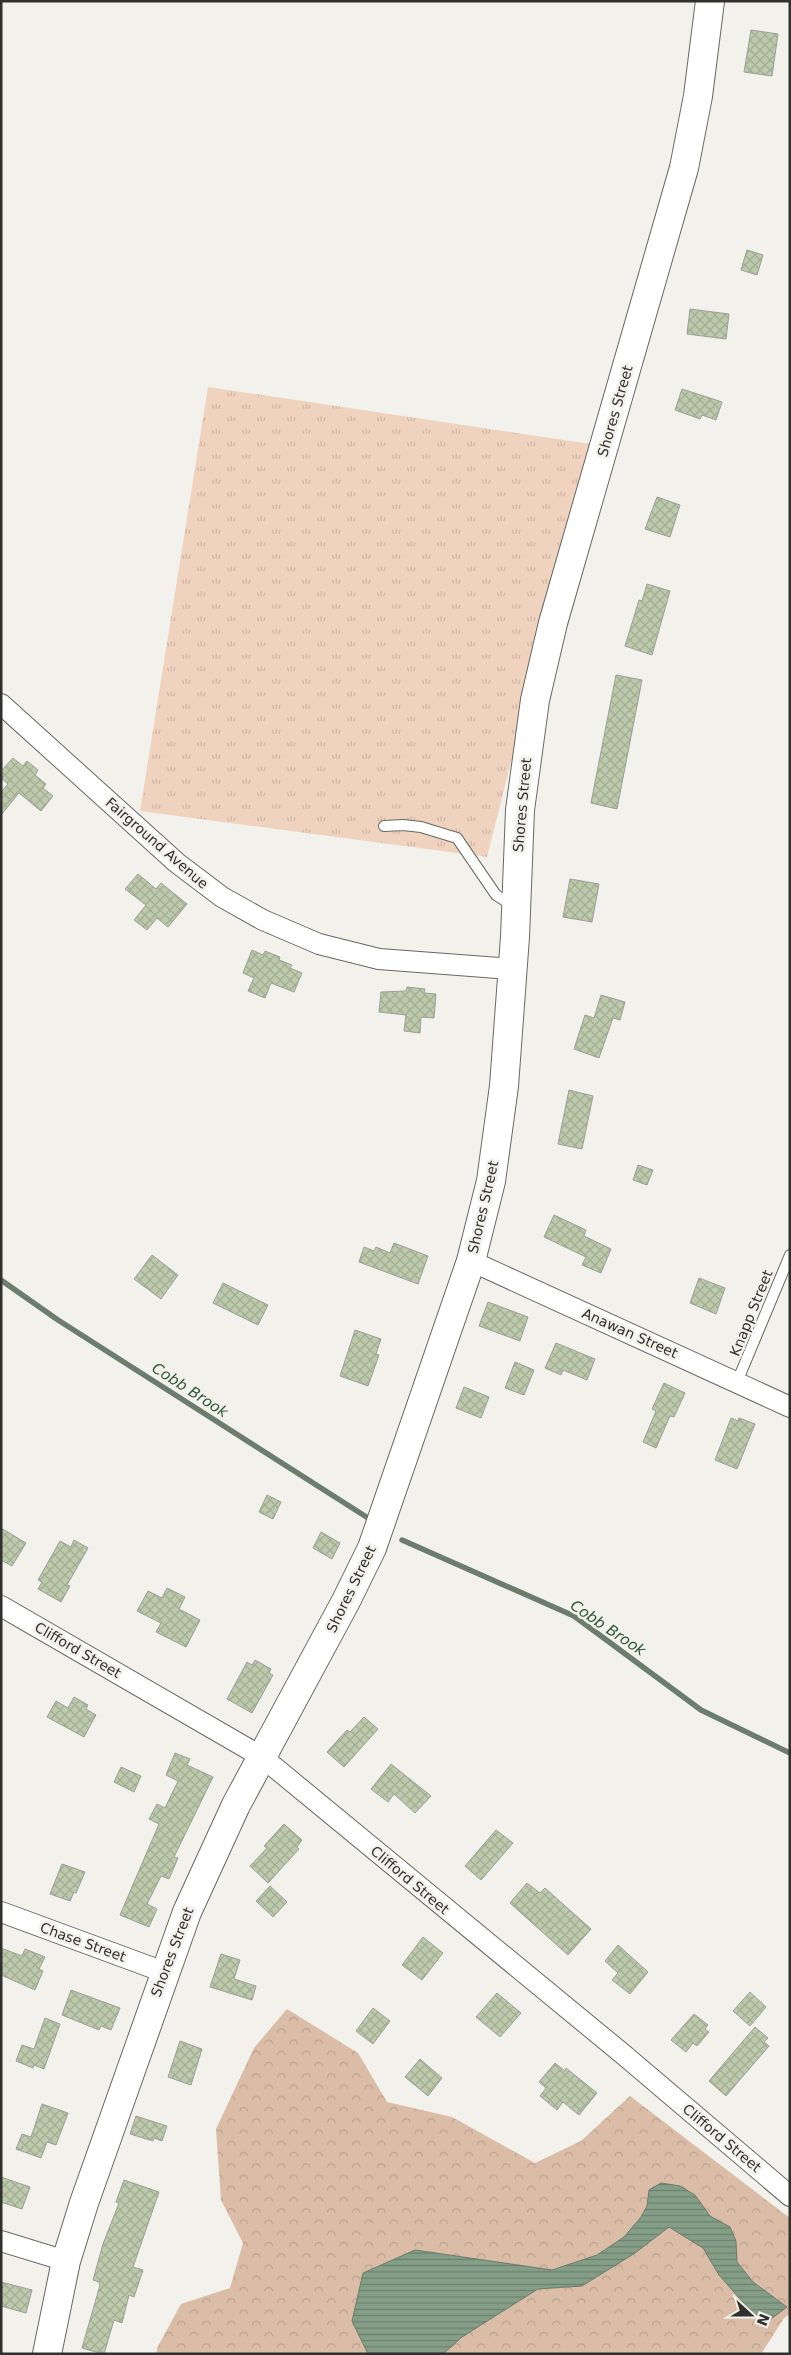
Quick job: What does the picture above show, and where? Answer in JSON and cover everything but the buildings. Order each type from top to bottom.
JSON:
[{"type":"street","name":"Shores Street","points":[[47,2354],[66,2261],[101,2151],[164,1972],[207,1865],[372,1548],[471,1260],[492,1181],[499,1134],[516,908],[520,810],[538,683],[553,623],[684,168],[698,96],[710,1]]},
{"type":"street","name":"Fairground Avenue","points":[[1,704],[177,863],[222,897],[263,920],[319,944],[379,959],[512,969]]},
{"type":"street","name":"Anawan Street","points":[[471,1260],[790,1407]]},
{"type":"street","name":"Clifford Street","points":[[1,1606],[262,1757],[624,2056],[790,2196]]},
{"type":"street","name":"Chase Street","points":[[1,1912],[164,1972]]},
{"type":"street","points":[[1,2242],[66,2261]]},
{"type":"lane","points":[[384,826],[403,825],[421,827],[457,838],[496,895],[516,908]]},
{"type":"lane","name":"Knapp Street","points":[[738,1382],[790,1255]]},
{"type":"green space","points":[[208,387],[591,444],[487,857],[140,811]]},
{"type":"green space","points":[[287,2009],[358,2053],[387,2102],[452,2117],[535,2163],[581,2141],[630,2096],[790,2218],[790,2314],[784,2318],[761,2354],[157,2354],[157,2348],[181,2304],[230,2288],[243,2243],[221,2200],[216,2129],[254,2048]]},
{"type":"shaded area","points":[[661,2183],[680,2186],[695,2195],[710,2216],[730,2227],[736,2241],[737,2262],[753,2282],[787,2307],[763,2325],[719,2275],[703,2248],[669,2227],[635,2253],[582,2286],[538,2289],[462,2337],[443,2354],[368,2354],[352,2321],[363,2273],[415,2250],[552,2270],[597,2255],[624,2237],[641,2217],[647,2206],[649,2190]]},
{"type":"waterway","name":"Cobb Brook","points":[[1,1280],[58,1320],[368,1518]]},
{"type":"waterway","name":"Cobb Brook","points":[[402,1540],[574,1616],[701,1710],[790,1753]]}]
